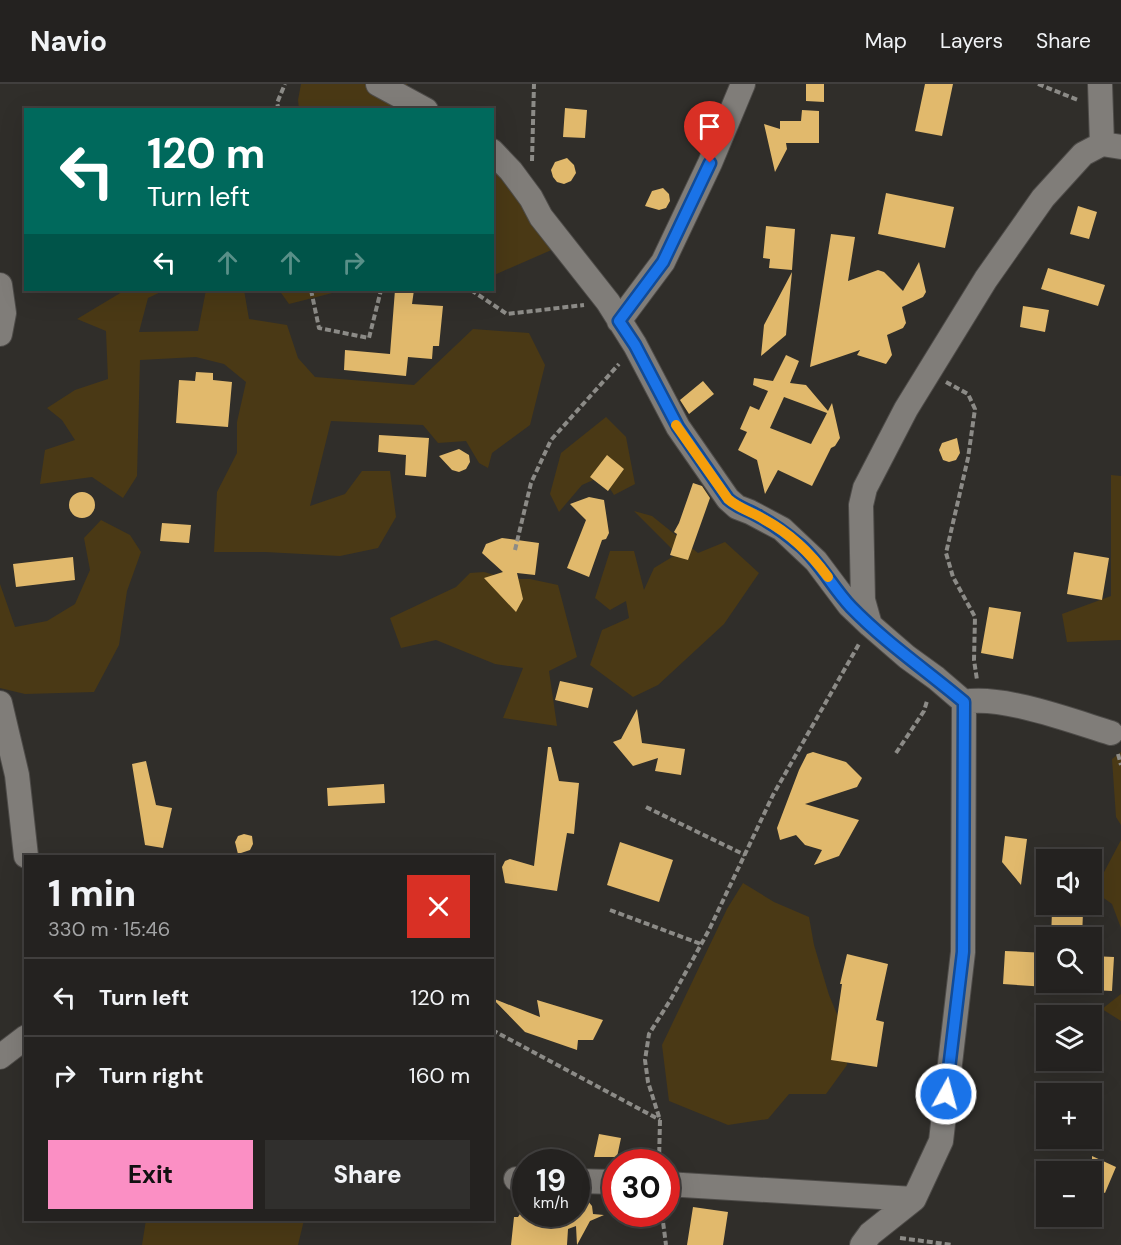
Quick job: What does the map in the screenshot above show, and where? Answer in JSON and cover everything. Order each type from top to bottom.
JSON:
[{"type":"street","points":[[378,84],[422,108]]},
{"type":"street","points":[[614,312],[663,262],[710,163],[742,84]]},
{"type":"street","points":[[870,625],[863,600],[861,505],[865,488],[906,409],[986,279],[1042,198],[1083,154],[1112,146],[1100,84]]},
{"type":"street","points":[[494,153],[511,171],[531,198],[541,218],[614,312],[635,345],[678,427],[728,499],[737,507],[782,529],[816,561],[849,605],[870,625],[907,657],[972,700],[1036,711],[1111,733]]},
{"type":"street","points":[[0,285],[4,313],[0,334]]},
{"type":"street","points":[[866,1239],[914,1199],[941,1141],[963,952],[972,700]]},
{"type":"street","points":[[0,703],[17,775],[26,855]]},
{"type":"street","points":[[0,1057],[24,1039]]},
{"type":"street","points":[[680,1185],[914,1199]]},
{"type":"path","points":[[278,108],[277,103],[285,84]]},
{"type":"path","points":[[531,198],[534,84]]},
{"type":"path","points":[[311,291],[319,328],[369,338],[381,291]]},
{"type":"path","points":[[472,291],[507,314],[614,312]]},
{"type":"path","points":[[515,550],[531,483],[551,440],[635,345]]},
{"type":"path","points":[[930,373],[968,394],[975,409],[968,458],[946,554],[953,577],[975,617],[972,700]]},
{"type":"path","points":[[659,1149],[660,1120],[648,1082],[645,1059],[649,1034],[701,944],[773,795],[870,625]]},
{"type":"path","points":[[896,753],[924,711],[936,678]]},
{"type":"path","points":[[646,807],[745,855]]},
{"type":"path","points":[[610,910],[701,944]]},
{"type":"path","points":[[494,1031],[660,1120]]},
{"type":"path","points":[[664,1227],[666,1245]]},
{"type":"path","points":[[866,1239],[953,1245]]},
{"type":"shaded area","points":[[301,84],[408,84],[388,100],[402,108],[299,108]]},
{"type":"shaded area","points":[[494,171],[517,190],[556,248],[494,275]]},
{"type":"shaded area","points":[[163,291],[148,298],[139,332],[198,331],[206,291],[244,291],[249,319],[287,325],[298,358],[315,377],[414,385],[473,329],[529,333],[545,365],[530,425],[492,453],[488,468],[479,463],[466,441],[438,443],[423,425],[331,421],[310,506],[345,494],[362,471],[390,471],[396,517],[378,548],[340,556],[214,552],[217,492],[237,453],[237,422],[246,382],[224,364],[196,357],[140,360],[137,476],[123,498],[92,477],[40,484],[45,450],[75,440],[62,420],[47,408],[75,390],[108,379],[106,331],[77,319],[122,292]]},
{"type":"shaded area","points":[[280,291],[340,291],[289,304]]},
{"type":"shaded area","points":[[606,417],[626,437],[635,484],[614,495],[602,476],[582,485],[559,512],[550,494],[561,453]]},
{"type":"shaded area","points":[[1111,475],[1121,476],[1121,640],[1067,642],[1062,614],[1111,596]]},
{"type":"shaded area","points":[[634,511],[652,516],[698,553],[725,542],[759,573],[724,624],[658,685],[633,697],[590,665],[602,630],[629,618],[626,601],[610,610],[595,598],[610,551],[634,551],[644,590],[654,568],[677,554]]},
{"type":"shaded area","points":[[101,520],[130,535],[141,552],[127,591],[119,645],[94,692],[25,694],[0,688],[0,584],[15,627],[47,621],[75,604],[90,570],[84,538]]},
{"type":"shaded area","points":[[484,572],[508,579],[530,579],[558,585],[577,657],[549,671],[557,726],[503,718],[523,668],[495,664],[436,640],[401,648],[390,618],[456,587],[470,573]]},
{"type":"shaded area","points":[[1121,752],[1121,825],[1116,817],[1112,759]]},
{"type":"shaded area","points":[[1121,840],[1121,928],[1112,904],[1102,897],[1102,876]]},
{"type":"shaded area","points":[[743,883],[774,902],[809,917],[814,945],[829,995],[846,1036],[847,1065],[826,1094],[789,1094],[768,1119],[728,1125],[669,1101],[662,1045],[727,909]]},
{"type":"shaded area","points":[[1121,994],[1121,1021],[1102,1009]]},
{"type":"shaded area","points":[[146,1221],[304,1221],[298,1245],[142,1245]]},
{"type":"building","points":[[806,84],[824,84],[824,102],[806,101]]},
{"type":"building","points":[[925,84],[953,84],[942,136],[915,131]]},
{"type":"building","points":[[565,108],[587,110],[585,138],[563,137]]},
{"type":"building","points":[[802,110],[819,111],[819,143],[786,143],[787,149],[775,172],[764,124],[780,129],[780,121],[801,121]]},
{"type":"building","points":[[567,158],[574,165],[576,173],[571,181],[564,184],[557,182],[551,170],[555,162]]},
{"type":"building","points":[[663,188],[669,194],[670,201],[666,208],[659,210],[645,206],[652,191]]},
{"type":"building","points":[[886,193],[954,207],[945,248],[878,234]]},
{"type":"building","points":[[1078,206],[1097,212],[1089,239],[1070,234]]},
{"type":"building","points":[[766,226],[795,229],[792,270],[769,268],[770,259],[763,258]]},
{"type":"building","points":[[831,234],[855,237],[848,281],[878,270],[884,272],[903,291],[919,262],[926,292],[923,297],[902,307],[906,323],[903,328],[887,335],[892,355],[886,364],[857,355],[860,350],[810,367]]},
{"type":"building","points":[[1048,268],[1105,285],[1098,306],[1041,289]]},
{"type":"building","points":[[792,272],[786,335],[761,356],[764,325]]},
{"type":"building","points":[[395,291],[414,291],[412,304],[443,306],[439,346],[433,346],[432,359],[408,357],[406,376],[344,370],[345,350],[390,354]]},
{"type":"building","points":[[1023,306],[1049,310],[1045,332],[1020,327]]},
{"type":"building","points":[[786,355],[799,361],[790,383],[806,385],[828,411],[832,403],[840,438],[831,448],[812,486],[778,470],[765,494],[757,460],[738,450],[747,432],[740,429],[750,406],[759,410],[768,391],[753,385],[754,378],[773,381]],"holes":[[[784,397],[827,413],[811,444],[770,428]]]},
{"type":"building","points":[[196,372],[213,373],[213,380],[232,382],[228,427],[176,423],[179,380],[195,381]]},
{"type":"building","points":[[703,381],[714,394],[689,414],[680,400]]},
{"type":"building","points":[[379,435],[429,438],[426,477],[405,475],[406,455],[378,452]]},
{"type":"building","points":[[957,438],[960,453],[956,460],[949,462],[943,460],[939,450],[942,443]]},
{"type":"building","points":[[459,449],[469,455],[470,462],[466,469],[459,472],[452,470],[439,456]]},
{"type":"building","points":[[607,455],[624,469],[608,491],[590,477]]},
{"type":"building","points":[[693,483],[702,486],[710,498],[688,560],[670,555],[677,534],[674,532]]},
{"type":"building","points":[[82,492],[91,496],[95,505],[91,514],[82,518],[73,514],[69,505],[73,496]]},
{"type":"building","points":[[589,497],[604,500],[609,533],[606,539],[602,540],[589,577],[567,568],[586,520],[570,504]]},
{"type":"building","points":[[162,523],[191,525],[189,543],[160,541]]},
{"type":"building","points":[[502,538],[539,543],[535,575],[517,573],[523,599],[516,612],[484,578],[503,572],[482,553],[486,544]]},
{"type":"building","points":[[1074,552],[1109,558],[1102,600],[1067,594]]},
{"type":"building","points":[[73,557],[75,580],[16,587],[13,564]]},
{"type":"building","points":[[989,607],[1021,612],[1013,659],[981,653]]},
{"type":"building","points":[[560,681],[593,688],[588,708],[555,700]]},
{"type":"building","points":[[637,709],[642,743],[685,749],[681,775],[655,771],[658,758],[633,766],[613,742],[621,739]]},
{"type":"building","points":[[548,747],[551,747],[559,781],[579,783],[574,834],[567,833],[557,891],[505,883],[502,867],[505,861],[510,859],[534,866]]},
{"type":"building","points":[[813,752],[846,762],[862,778],[857,787],[805,804],[859,820],[839,856],[814,865],[822,850],[805,845],[796,835],[780,840],[777,828],[799,770],[807,754]]},
{"type":"building","points":[[146,761],[156,805],[172,808],[163,848],[145,845],[132,764]]},
{"type":"building","points":[[384,784],[385,803],[328,806],[327,788]]},
{"type":"building","points":[[244,834],[252,836],[253,844],[250,850],[238,854],[235,842],[238,836]]},
{"type":"building","points":[[1005,836],[1027,839],[1021,885],[1002,862]]},
{"type":"building","points":[[620,842],[673,860],[659,902],[607,885]]},
{"type":"building","points":[[1052,915],[1083,915],[1082,927],[1051,927]]},
{"type":"building","points":[[1005,951],[1036,952],[1036,986],[1003,984]]},
{"type":"building","points":[[847,954],[888,964],[876,1020],[884,1022],[877,1067],[831,1060],[842,984],[840,984]]},
{"type":"building","points":[[1102,956],[1114,957],[1112,991],[1102,990]]},
{"type":"building","points":[[494,999],[540,1017],[537,1000],[603,1020],[593,1040],[578,1040],[577,1050],[525,1032]]},
{"type":"building","points":[[599,1134],[621,1138],[619,1149],[602,1149],[602,1157],[594,1157]]},
{"type":"building","points":[[1092,1156],[1116,1167],[1105,1193],[1102,1192],[1102,1161],[1092,1161]]},
{"type":"building","points":[[590,1204],[593,1214],[602,1216],[590,1221]]},
{"type":"building","points":[[693,1207],[728,1212],[723,1245],[687,1245]]},
{"type":"building","points":[[513,1227],[573,1227],[568,1229],[567,1245],[511,1245]]},
{"type":"building","points":[[576,1227],[587,1227],[577,1245]]},
{"type":"slow traffic","points":[[676,425],[728,499],[737,507],[762,517],[782,529],[816,561],[828,577]]},
{"type":"route","points":[[710,163],[663,262],[619,321],[635,345],[678,427],[728,499],[737,507],[762,517],[782,529],[816,561],[859,615],[964,702],[963,952],[946,1094]]}]
